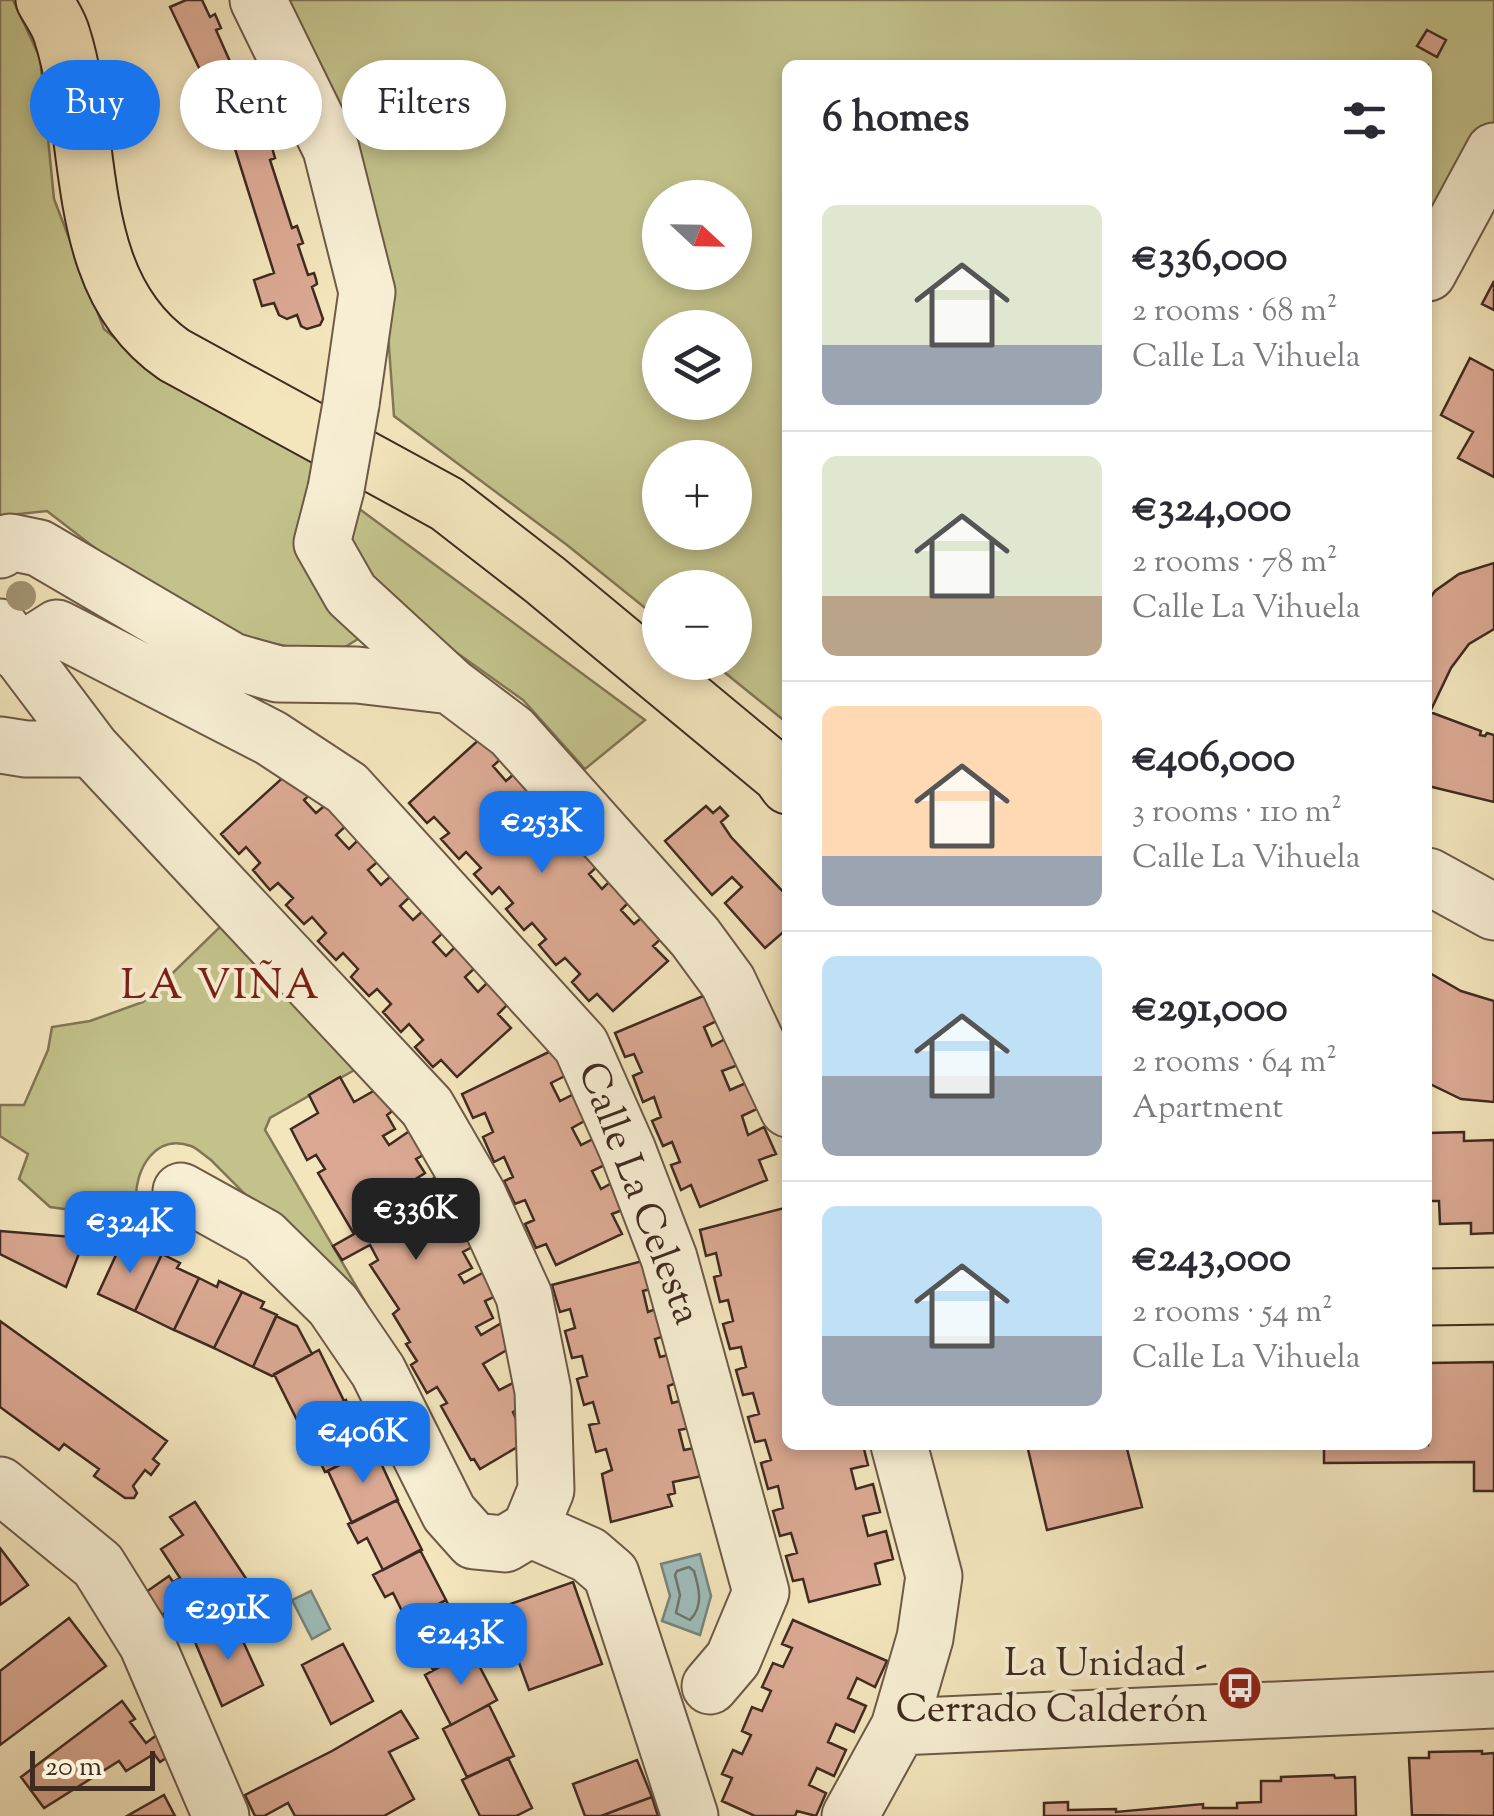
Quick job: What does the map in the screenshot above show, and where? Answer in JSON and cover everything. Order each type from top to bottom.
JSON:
[{"type":"main road","points":[[44,0],[62,33],[88,192],[113,281],[135,320],[154,341],[174,356],[447,504],[560,592],[782,778]]},
{"type":"main road","points":[[1432,1296],[1494,1296]]},
{"type":"street","points":[[258,0],[331,150],[367,292],[336,489],[322,543],[350,594],[451,686],[512,732],[695,937],[728,982],[782,1096]]},
{"type":"street","points":[[1432,275],[1494,150]]},
{"type":"street","points":[[0,550],[10,542],[39,548],[232,661],[278,674],[357,676],[451,686]]},
{"type":"street","name":"Calle La Celesta","points":[[9,640],[57,628],[270,738],[348,788],[581,1045],[669,1258],[760,1592],[733,1659],[710,1686]]},
{"type":"street","points":[[9,640],[92,749],[426,1107],[478,1195],[524,1296],[542,1391],[546,1490],[530,1529],[505,1544],[474,1541],[449,1513],[378,1371],[333,1305],[264,1238],[181,1191]]},
{"type":"street","points":[[0,745],[92,749]]},
{"type":"street","points":[[1432,878],[1494,912]]},
{"type":"street","points":[[850,1816],[898,1727],[926,1638],[934,1576],[900,1450]]},
{"type":"street","points":[[0,1486],[98,1565],[147,1644],[221,1816]]},
{"type":"street","points":[[530,1529],[589,1555],[611,1574],[690,1816]]},
{"type":"street","points":[[898,1727],[1494,1700]]},
{"type":"shaded area","points":[[0,0],[13,0],[40,58],[30,60],[30,150],[49,150],[54,199],[104,329],[163,378],[315,460],[371,631],[332,655],[255,640],[178,612],[47,511],[0,516]]},
{"type":"shaded area","points":[[286,0],[1494,0],[1494,121],[1432,238],[1432,60],[782,60],[782,719],[734,680],[752,680],[752,570],[642,570],[642,605],[394,416],[385,292],[322,106],[322,60],[306,60]]},
{"type":"shaded area","points":[[350,502],[645,720],[585,769],[523,700],[393,602],[351,550]]},
{"type":"shaded area","points":[[224,923],[358,1068],[270,1118],[265,1130],[370,1310],[363,1313],[211,1160],[193,1147],[178,1143],[158,1149],[143,1166],[136,1199],[114,1216],[50,1207],[19,1179],[28,1154],[0,1136],[0,1105],[24,1105],[48,1050],[52,1027],[90,1021],[143,1002]]},
{"type":"water","points":[[700,1554],[711,1596],[700,1635],[662,1621],[670,1596],[661,1564]]},
{"type":"water","points":[[311,1591],[330,1629],[312,1639],[292,1600]]},
{"type":"building","points":[[186,0],[202,0],[210,17],[215,14],[221,28],[216,30],[229,60],[195,60],[170,7]]},
{"type":"building","points":[[1427,30],[1446,40],[1437,57],[1417,46]]},
{"type":"building","points":[[235,150],[273,150],[275,158],[270,160],[292,228],[297,226],[303,243],[298,245],[308,275],[314,273],[316,279],[317,284],[312,287],[323,319],[320,325],[307,329],[301,326],[297,315],[287,319],[279,315],[274,303],[262,306],[254,280],[274,273]]},
{"type":"building","points":[[1494,281],[1494,310],[1482,304]]},
{"type":"building","points":[[1470,358],[1494,371],[1494,477],[1458,458],[1473,432],[1441,415]]},
{"type":"building","points":[[1494,563],[1494,629],[1469,644],[1451,668],[1432,708],[1432,595],[1459,574]]},
{"type":"building","points":[[1432,713],[1481,731],[1480,735],[1494,735],[1494,802],[1432,787]]},
{"type":"building","points":[[483,736],[503,757],[493,766],[506,781],[516,772],[535,793],[525,802],[538,817],[548,807],[568,828],[557,838],[570,853],[580,843],[600,864],[589,874],[602,889],[613,878],[632,899],[621,910],[634,924],[646,914],[665,935],[653,946],[668,961],[613,1011],[597,994],[589,1001],[572,982],[580,974],[565,958],[556,965],[539,945],[546,939],[532,923],[524,930],[506,909],[513,903],[499,887],[492,894],[474,874],[481,868],[466,852],[459,859],[441,839],[449,833],[434,817],[427,823],[409,803]]},
{"type":"building","points":[[289,772],[316,789],[304,800],[316,813],[329,802],[348,824],[336,835],[349,849],[361,837],[381,859],[368,870],[381,885],[394,873],[413,894],[400,906],[413,920],[426,908],[446,930],[433,942],[446,956],[458,944],[478,965],[465,977],[478,992],[491,979],[511,1001],[498,1014],[511,1028],[457,1077],[441,1060],[433,1067],[415,1047],[423,1040],[409,1024],[401,1032],[383,1012],[391,1004],[377,989],[369,996],[351,977],[358,969],[343,953],[336,960],[318,941],[326,933],[312,917],[304,924],[286,905],[293,898],[278,883],[270,890],[253,870],[260,863],[246,847],[239,854],[221,834]]},
{"type":"building","points":[[706,806],[713,813],[720,807],[728,816],[721,822],[731,837],[782,891],[782,933],[765,948],[725,903],[742,887],[732,877],[712,895],[665,841]]},
{"type":"building","points":[[1432,974],[1461,991],[1494,1001],[1494,1102],[1461,1099],[1432,1085]]},
{"type":"building","points":[[708,994],[719,1020],[704,1027],[712,1046],[727,1038],[738,1065],[722,1071],[730,1090],[746,1083],[757,1109],[742,1116],[748,1135],[764,1127],[776,1154],[759,1160],[767,1180],[700,1207],[691,1185],[681,1190],[671,1165],[680,1162],[672,1142],[663,1146],[652,1121],[661,1117],[654,1097],[643,1102],[633,1076],[642,1072],[634,1054],[625,1057],[615,1033]]},
{"type":"building","points":[[555,1049],[567,1075],[551,1083],[560,1101],[576,1093],[588,1119],[572,1128],[581,1145],[597,1137],[609,1163],[592,1171],[601,1189],[617,1180],[630,1207],[612,1214],[622,1234],[556,1265],[546,1244],[536,1248],[525,1224],[534,1220],[525,1200],[515,1204],[504,1181],[513,1177],[504,1157],[494,1162],[483,1137],[493,1132],[485,1113],[473,1118],[462,1094]]},
{"type":"building","points":[[340,1077],[354,1102],[377,1089],[395,1109],[387,1115],[395,1129],[383,1136],[389,1145],[411,1130],[427,1153],[416,1159],[425,1173],[411,1182],[415,1190],[439,1175],[451,1199],[441,1206],[449,1220],[437,1228],[441,1235],[463,1224],[474,1246],[463,1252],[472,1268],[459,1275],[464,1283],[486,1271],[498,1295],[485,1301],[493,1318],[476,1327],[481,1335],[505,1321],[512,1347],[483,1364],[499,1390],[519,1380],[525,1405],[513,1412],[526,1442],[480,1469],[441,1406],[447,1403],[437,1387],[427,1393],[411,1365],[417,1361],[393,1314],[399,1309],[370,1265],[378,1260],[370,1245],[342,1260],[333,1246],[354,1234],[318,1173],[325,1169],[316,1155],[307,1160],[291,1129],[318,1113],[309,1095]]},
{"type":"building","points":[[1464,1132],[1464,1141],[1494,1140],[1494,1233],[1471,1234],[1471,1223],[1440,1224],[1439,1201],[1432,1201],[1432,1133]]},
{"type":"building","points":[[782,1209],[782,1450],[864,1450],[868,1465],[851,1469],[856,1489],[873,1484],[880,1512],[863,1516],[868,1536],[886,1531],[893,1559],[875,1564],[880,1584],[809,1602],[803,1579],[793,1581],[786,1556],[797,1553],[791,1533],[780,1536],[773,1511],[783,1508],[778,1486],[768,1489],[761,1463],[771,1460],[765,1440],[755,1442],[748,1417],[759,1414],[753,1393],[743,1395],[736,1370],[746,1367],[741,1347],[730,1349],[723,1324],[733,1321],[728,1300],[720,1302],[714,1277],[721,1275],[716,1253],[706,1256],[700,1230]]},
{"type":"building","points":[[0,1231],[85,1238],[66,1287],[0,1254]]},
{"type":"building","points":[[122,1242],[145,1253],[148,1247],[162,1254],[135,1311],[98,1294]]},
{"type":"building","points":[[162,1254],[180,1263],[177,1268],[199,1278],[174,1330],[135,1311]]},
{"type":"building","points":[[650,1259],[658,1287],[643,1291],[648,1312],[663,1306],[671,1334],[655,1339],[660,1357],[676,1353],[682,1381],[668,1386],[672,1403],[688,1399],[695,1427],[679,1430],[684,1450],[700,1447],[707,1475],[673,1482],[675,1493],[668,1495],[672,1506],[611,1522],[602,1474],[612,1470],[606,1449],[596,1452],[589,1425],[599,1423],[593,1402],[584,1405],[577,1379],[587,1376],[582,1356],[572,1358],[565,1331],[575,1328],[570,1309],[560,1312],[552,1285]]},
{"type":"building","points":[[199,1278],[217,1287],[219,1281],[242,1292],[214,1348],[174,1330]]},
{"type":"building","points":[[242,1292],[264,1302],[261,1308],[277,1315],[253,1367],[214,1348]]},
{"type":"building","points":[[276,1316],[297,1326],[312,1354],[272,1376],[253,1367]]},
{"type":"building","points":[[0,1321],[167,1441],[153,1459],[159,1464],[151,1475],[145,1470],[133,1486],[137,1493],[134,1498],[125,1498],[94,1476],[99,1469],[64,1444],[59,1450],[0,1407]]},
{"type":"building","points":[[319,1350],[344,1401],[299,1424],[274,1374]]},
{"type":"building","points":[[1494,1362],[1494,1491],[1474,1491],[1474,1462],[1324,1463],[1324,1450],[1432,1450],[1432,1363]]},
{"type":"building","points":[[346,1400],[371,1449],[325,1472],[301,1423]]},
{"type":"building","points":[[374,1448],[398,1500],[352,1523],[328,1471]]},
{"type":"building","points":[[1028,1450],[1127,1450],[1142,1507],[1047,1530]]},
{"type":"building","points":[[397,1500],[422,1550],[383,1570],[367,1538],[358,1543],[348,1524]]},
{"type":"building","points":[[195,1502],[249,1583],[233,1594],[225,1585],[209,1594],[201,1581],[188,1590],[192,1595],[162,1615],[146,1592],[169,1576],[173,1582],[180,1578],[161,1549],[183,1535],[170,1517]]},
{"type":"building","points":[[0,1548],[28,1585],[0,1605]]},
{"type":"building","points":[[420,1550],[446,1600],[407,1621],[393,1593],[385,1597],[373,1575]]},
{"type":"building","points":[[573,1582],[602,1664],[529,1690],[499,1608]]},
{"type":"building","points":[[446,1600],[471,1650],[433,1670],[418,1643],[411,1647],[399,1625]]},
{"type":"building","points":[[232,1617],[263,1685],[222,1706],[195,1642]]},
{"type":"building","points":[[69,1618],[106,1666],[0,1745],[0,1671]]},
{"type":"building","points":[[793,1620],[887,1661],[875,1687],[857,1678],[848,1698],[866,1706],[854,1732],[836,1724],[828,1742],[846,1750],[834,1776],[817,1768],[809,1785],[826,1793],[816,1816],[797,1811],[795,1816],[755,1816],[722,1801],[732,1778],[722,1774],[733,1750],[742,1754],[751,1735],[742,1731],[752,1707],[762,1711],[771,1691],[762,1687],[773,1663],[783,1667],[792,1648],[782,1644]]},
{"type":"building","points":[[343,1644],[373,1701],[331,1724],[302,1665]]},
{"type":"building","points":[[471,1650],[497,1700],[451,1725],[425,1675]]},
{"type":"building","points":[[122,1701],[135,1719],[130,1722],[146,1743],[162,1731],[169,1747],[166,1758],[160,1762],[154,1754],[126,1771],[119,1761],[44,1808],[21,1777]]},
{"type":"building","points":[[489,1705],[514,1756],[467,1777],[443,1729]]},
{"type":"building","points":[[401,1711],[418,1738],[389,1752],[414,1799],[384,1816],[295,1816],[288,1803],[264,1816],[255,1816],[245,1795]]},
{"type":"building","points":[[1429,1752],[1494,1753],[1494,1816],[1412,1815],[1409,1758],[1429,1758]]},
{"type":"building","points":[[508,1758],[532,1808],[516,1816],[480,1816],[462,1780]]},
{"type":"building","points":[[637,1760],[652,1797],[601,1816],[585,1816],[573,1784]]},
{"type":"building","points":[[1355,1777],[1356,1816],[1044,1816],[1044,1803],[1068,1802],[1068,1810],[1116,1812],[1203,1804],[1203,1808],[1237,1808],[1237,1803],[1261,1802],[1261,1781]]},
{"type":"building","points":[[164,1795],[175,1816],[127,1816]]},
{"type":"building","points":[[652,1797],[658,1816],[601,1816],[630,1805]]},
{"type":"place","name":"La Unidad - Cerrado Calderón","points":[[1240,1688]]},
{"type":"district","name":"LA VIÑA","points":[[221,988]]}]
